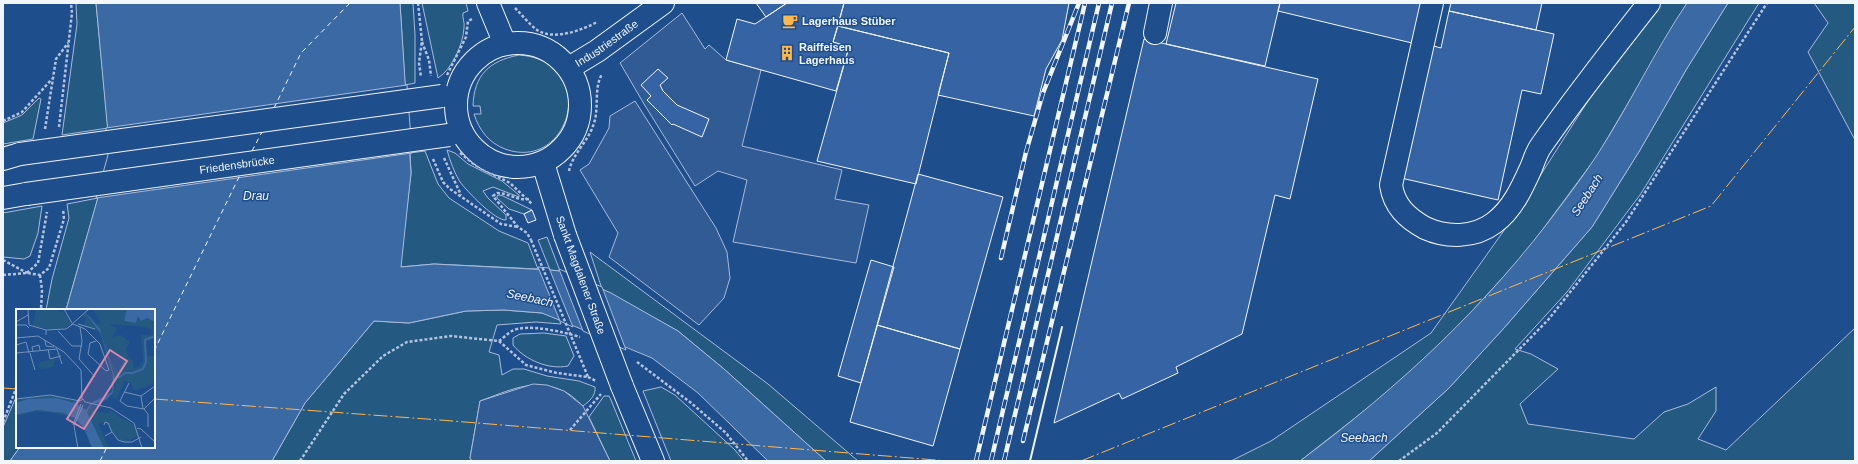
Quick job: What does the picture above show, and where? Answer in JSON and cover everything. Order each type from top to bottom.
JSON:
[{"type":"street","name":"Industriestraße","points":[[569,68],[597,51],[663,3]]},
{"type":"street","points":[[1155,33],[1161,3]]},
{"type":"street","points":[[1432,3],[1391,185],[1392,196],[1399,209],[1418,224],[1433,232],[1458,236],[1476,232],[1494,223],[1519,196],[1539,148],[1649,3]]},
{"type":"street","points":[[489,8],[505,44]]},
{"type":"street","points":[[12,157],[448,95],[478,57],[492,48],[505,44],[532,44],[551,52],[569,68],[577,82],[581,104],[575,132],[562,151],[543,163],[530,167],[502,166],[486,159],[457,141],[456,113],[448,95]]},
{"type":"street","name":"Friedensbrücke","points":[[3,198],[457,141]]},
{"type":"street","name":"Sankt Magdalener Straße","points":[[543,163],[613,389],[653,461]]},
{"type":"path","points":[[59,129],[72,13],[71,3]]},
{"type":"path","points":[[418,3],[422,41]]},
{"type":"path","points":[[1399,461],[1438,433],[1548,320],[1626,222],[1767,3]]},
{"type":"path","points":[[450,69],[466,37],[468,21],[489,8],[513,7],[538,31],[560,35],[587,28],[603,19]]},
{"type":"path","points":[[568,178],[570,165],[586,142],[594,125],[598,105],[597,88],[603,72]]},
{"type":"path","points":[[3,121],[22,112],[52,79]]},
{"type":"path","points":[[300,461],[344,394],[383,356],[407,342],[451,336],[499,341],[526,365],[557,373],[588,377],[528,233],[518,227],[493,196],[497,192],[515,198],[528,199],[503,178],[475,165],[457,141]]},
{"type":"path","points":[[461,196],[482,213],[500,224],[518,227]]},
{"type":"path","points":[[3,275],[27,273],[40,275],[49,268],[64,219],[63,205]]},
{"type":"path","points":[[3,260],[27,273]]},
{"type":"path","points":[[40,275],[42,290],[41,309]]},
{"type":"path","points":[[3,422],[16,389]]},
{"type":"path","points":[[570,430],[613,389]]},
{"type":"shaded area","points":[[76,3],[96,3],[108,128],[62,135],[77,24]]},
{"type":"shaded area","points":[[400,3],[413,3],[415,35],[415,83],[405,85]]},
{"type":"shaded area","points":[[422,3],[466,3],[468,11],[463,13],[463,35],[456,56],[448,69],[438,78]]},
{"type":"shaded area","points":[[1660,3],[1687,3],[1597,156],[1526,252],[1453,332],[1387,393],[1300,461],[1231,461],[1271,441],[1431,333],[1515,215],[1593,93]]},
{"type":"shaded area","points":[[1728,3],[1759,3],[1640,195],[1567,292],[1515,349],[1531,354],[1558,369],[1520,404],[1528,424],[1634,439],[1664,412],[1688,404],[1716,387],[1716,411],[1698,439],[1726,450],[1855,328],[1855,461],[1369,461],[1449,388],[1504,328],[1592,227]]},
{"type":"shaded area","points":[[1814,3],[1855,3],[1855,140],[1808,52],[1828,23]]},
{"type":"shaded area","points":[[682,13],[705,49],[709,45],[726,60],[761,70],[742,146],[842,170],[835,199],[869,205],[856,263],[733,242],[747,180],[718,171],[695,186],[620,63]]},
{"type":"shaded area","points":[[519,55],[545,62],[561,76],[568,94],[568,113],[560,131],[547,145],[528,152],[505,149],[489,140],[482,131],[474,114],[481,114],[480,106],[473,106],[476,86],[485,71],[499,61]]},
{"type":"shaded area","points":[[39,98],[41,99],[33,139],[3,144],[3,123],[22,115]]},
{"type":"shaded area","points":[[635,101],[716,228],[727,252],[730,278],[724,298],[699,325],[609,257],[618,233],[580,170],[589,164],[609,128],[610,116]]},
{"type":"shaded area","points":[[447,150],[455,153],[468,164],[502,181],[519,195],[519,197],[493,187],[483,191],[488,198],[506,215],[506,220],[495,216],[488,211],[460,182]]},
{"type":"shaded area","points":[[425,151],[438,184],[449,198],[499,231],[528,243],[538,269],[434,264],[400,267],[411,173],[410,153]]},
{"type":"shaded area","points":[[499,195],[532,210],[524,214],[509,209],[497,198]]},
{"type":"shaded area","points":[[98,198],[66,309],[46,309],[52,279],[69,218],[67,204]]},
{"type":"shaded area","points":[[42,206],[38,233],[30,256],[24,259],[3,257],[3,213]]},
{"type":"shaded area","points":[[547,237],[560,271],[550,270],[538,240]]},
{"type":"shaded area","points":[[590,252],[768,384],[858,461],[826,461],[724,369],[678,331],[602,289]]},
{"type":"shaded area","points":[[504,310],[542,313],[559,319],[561,324],[536,322],[497,325],[489,352],[499,355],[502,375],[513,369],[524,369],[547,376],[579,381],[595,387],[592,398],[588,402],[583,406],[566,392],[542,385],[521,387],[480,401],[470,458],[472,461],[272,461],[305,403],[374,321],[409,323],[466,311]]},
{"type":"shaded area","points":[[544,333],[566,336],[574,356],[568,366],[553,367],[538,363],[524,355],[513,345],[513,338],[520,334]]},
{"type":"shaded area","points":[[533,384],[547,385],[564,391],[583,406],[610,461],[472,461],[470,458],[480,401]]},
{"type":"shaded area","points":[[661,387],[675,395],[735,450],[744,461],[671,461],[643,391]]},
{"type":"shaded area","points":[[604,396],[609,396],[611,400],[636,461],[610,461],[589,417]]},
{"type":"shaded area","points":[[16,397],[16,448],[19,448],[10,461],[3,461],[3,427]]},
{"type":"water","name":"Drau","points":[[96,3],[400,3],[411,173],[401,267],[434,264],[560,271],[611,293],[678,331],[724,369],[826,461],[768,461],[698,393],[652,358],[542,313],[504,310],[466,311],[409,323],[374,321],[305,403],[272,461],[10,461],[19,448],[155,448],[155,309],[66,309],[110,155]]},
{"type":"water","name":"Seebach","points":[[1687,3],[1728,3],[1592,227],[1504,328],[1449,388],[1369,461],[1300,461],[1373,403],[1407,373],[1472,311],[1503,277],[1533,241],[1593,161]]},
{"type":"pier","points":[[407,85],[412,153],[96,198],[108,155],[106,128]]},
{"type":"pier","points":[[538,267],[549,268],[573,327],[560,321]]},
{"type":"pier","points":[[559,269],[602,287],[626,350],[583,331]]},
{"type":"building","points":[[756,3],[787,3],[766,17]]},
{"type":"building","name":"Raiffeisen Lagerhaus","points":[[787,3],[844,3],[833,42],[849,47],[836,91],[726,60],[737,19],[755,24]]},
{"type":"building","points":[[844,3],[1069,3],[1062,40],[1046,69],[1034,116],[938,95],[949,53],[838,26]]},
{"type":"building","points":[[1176,3],[1280,3],[1265,66],[1166,44]]},
{"type":"building","points":[[1280,3],[1421,3],[1412,43],[1278,11]]},
{"type":"building","points":[[1451,3],[1542,3],[1536,30],[1449,11]]},
{"type":"building","points":[[1449,11],[1554,34],[1541,94],[1522,90],[1498,200],[1401,178],[1430,45],[1441,48]]},
{"type":"building","points":[[838,26],[949,53],[916,184],[817,161],[849,47],[833,42]]},
{"type":"building","points":[[1144,39],[1318,79],[1290,199],[1275,195],[1242,334],[1176,367],[1178,373],[1122,399],[1119,393],[1054,423]]},
{"type":"building","points":[[658,69],[668,78],[660,85],[663,91],[677,105],[709,119],[702,137],[673,124],[672,125],[647,100],[651,96],[641,85]]},
{"type":"building","points":[[918,174],[1003,197],[960,349],[877,325]]},
{"type":"building","points":[[532,210],[536,220],[528,223],[524,214]]},
{"type":"building","points":[[871,260],[894,267],[861,383],[838,376]]},
{"type":"building","points":[[877,325],[960,349],[933,446],[850,422]]},
{"type":"ferry route","points":[[274,108],[301,53],[350,3]]},
{"type":"ferry route","points":[[252,151],[262,132]]},
{"type":"ferry route","points":[[155,349],[240,175]]},
{"type":"ferry route","points":[[100,461],[106,448]]},
{"type":"railway","points":[[1001,258],[1026,152],[1043,93],[1079,3]]},
{"type":"railway","points":[[976,461],[1085,3]]},
{"type":"railway","points":[[991,461],[1099,3]]},
{"type":"railway","points":[[1004,461],[1112,3]]},
{"type":"railway","points":[[1023,441],[1129,3]]},
{"type":"wall","points":[[1030,461],[1062,327]]},
{"type":"power","points":[[1081,461],[1711,206],[1855,27]]},
{"type":"power","points":[[3,388],[16,389]]},
{"type":"power","points":[[155,399],[440,420],[948,461]]},
{"type":"place","name":"Lagerhaus Stüber","points":[[790,21]]},
{"type":"place","name":"Raiffeisen Lagerhaus","points":[[787,53]]}]
